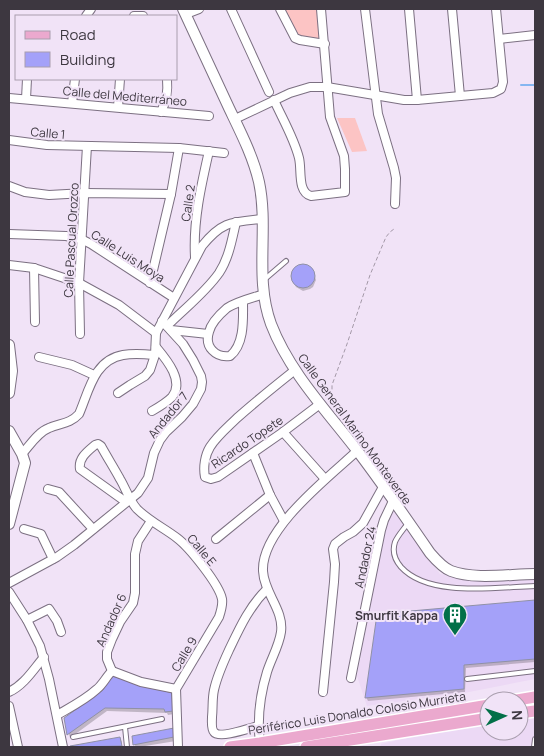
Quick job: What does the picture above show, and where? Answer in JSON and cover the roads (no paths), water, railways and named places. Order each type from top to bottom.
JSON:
[{"type":"main road","name":"Periférico Luis Donaldo Colosio Murrieta","points":[[230,747],[260,744],[479,707]]},
{"type":"main road","name":"Periférico Luis Donaldo Colosio Murrieta","points":[[306,747],[353,744],[479,720]]},
{"type":"street","points":[[184,12],[198,9]]},
{"type":"street","points":[[231,9],[269,92]]},
{"type":"street","points":[[280,9],[296,38],[325,44]]},
{"type":"street","points":[[274,100],[297,150],[304,192],[311,196],[345,192],[346,169],[344,156],[330,117],[321,9]]},
{"type":"street","points":[[365,9],[380,124],[396,178],[395,204]]},
{"type":"street","points":[[409,9],[417,100]]},
{"type":"street","points":[[452,9],[460,96]]},
{"type":"street","points":[[235,119],[295,91],[310,87],[327,87],[404,100],[493,93],[501,89],[503,82],[496,9]]},
{"type":"street","name":"Calle General Marino Monteverde","points":[[184,12],[235,119],[259,181],[263,281],[267,311],[295,370],[357,451],[430,553],[444,567],[450,571],[480,576],[535,574]]},
{"type":"street","points":[[499,39],[535,35]]},
{"type":"street","points":[[26,99],[27,80]]},
{"type":"street","points":[[72,103],[75,80]]},
{"type":"street","points":[[118,107],[120,80]]},
{"type":"street","points":[[161,112],[168,91],[167,80]]},
{"type":"street","name":"Calle del Mediterráneo","points":[[9,98],[209,116]]},
{"type":"street","name":"Calle 1","points":[[9,140],[47,146],[180,148],[224,153]]},
{"type":"street","name":"Calle Pascual Orozco","points":[[80,334],[79,283],[87,146]]},
{"type":"street","points":[[150,283],[180,148]]},
{"type":"street","name":"Calle 2","points":[[195,258],[196,219],[209,151]]},
{"type":"street","points":[[9,186],[43,195],[85,193],[171,194]]},
{"type":"street","points":[[166,326],[174,298],[202,246],[210,237],[220,228],[236,222],[262,219]]},
{"type":"street","points":[[156,332],[166,326],[206,288],[218,273],[228,254],[236,222]]},
{"type":"street","name":"Calle Luis Moya","points":[[9,234],[48,235],[81,239],[174,298]]},
{"type":"street","points":[[9,266],[34,268],[79,283],[119,305],[156,332]]},
{"type":"street","points":[[34,268],[35,322]]},
{"type":"street","points":[[243,301],[240,343],[230,356],[220,356],[211,349],[208,334],[219,315],[227,308],[243,301],[264,294]]},
{"type":"street","points":[[166,326],[208,334]]},
{"type":"street","name":"Andador 7","points":[[9,583],[74,545],[138,493],[148,478],[154,453],[160,440],[193,404],[202,385],[201,376],[193,360],[183,344],[166,326]]},
{"type":"street","points":[[118,393],[145,376],[150,370],[155,351],[156,332]]},
{"type":"street","points":[[9,345],[12,371],[9,393]]},
{"type":"street","points":[[22,454],[42,432],[74,419],[79,414],[94,375],[107,361],[116,357],[155,351],[167,361],[176,380],[175,392],[171,398],[152,411]]},
{"type":"street","points":[[39,358],[72,365],[94,375]]},
{"type":"street","name":"Ricardo Topete","points":[[295,370],[264,394],[225,429],[210,446],[205,460],[205,477],[210,479],[218,477],[322,406]]},
{"type":"street","points":[[9,431],[24,459],[24,468],[9,519]]},
{"type":"street","points":[[283,432],[325,479]]},
{"type":"street","points":[[95,445],[100,445],[121,481],[128,501],[80,469],[83,457],[95,445]]},
{"type":"street","points":[[260,744],[258,726],[262,690],[281,630],[278,610],[267,588],[263,571],[265,558],[269,546],[284,521],[325,479],[357,451]]},
{"type":"street","points":[[253,453],[270,495],[284,521]]},
{"type":"street","points":[[324,692],[334,582],[335,564],[333,549],[339,540],[353,532],[363,523],[383,487]]},
{"type":"street","points":[[48,489],[59,492],[93,529]]},
{"type":"street","points":[[216,539],[270,495]]},
{"type":"street","name":"Calle E","points":[[128,501],[151,521],[179,540],[189,550],[217,588],[223,605]]},
{"type":"street","name":"Andador 24","points":[[351,678],[381,530],[393,501]]},
{"type":"street","name":"Andador 6","points":[[112,671],[107,659],[107,652],[120,622],[133,603],[135,593],[135,554],[138,541],[151,521]]},
{"type":"street","points":[[24,529],[40,534],[53,559]]},
{"type":"street","points":[[258,726],[216,734],[212,727],[213,698],[216,681],[223,662],[240,627],[253,604],[267,588]]},
{"type":"street","points":[[9,592],[27,620],[44,657],[63,747]]},
{"type":"street","name":"Calle 9","points":[[178,747],[176,689],[219,617],[223,605]]},
{"type":"street","points":[[27,620],[49,609],[57,621],[61,632]]},
{"type":"street","points":[[9,692],[25,681],[44,657]]},
{"type":"street","points":[[57,715],[87,697],[103,683],[112,671],[141,682],[176,689]]},
{"type":"street","points":[[9,706],[18,747]]},
{"type":"lane","points":[[263,281],[286,261]]},
{"type":"lane","points":[[409,522],[395,542],[394,554],[397,563],[415,578],[451,588],[477,589],[535,586]]},
{"type":"lane","points":[[467,679],[535,671]]},
{"type":"lane","points":[[73,737],[162,719]]},
{"type":"lane","points":[[125,727],[127,747]]},
{"type":"lane","points":[[534,747],[535,739]]},
{"type":"waterway","points":[[521,85],[535,85]]},
{"type":"place","name":"Smurfit Kappa","points":[[455,636]]}]
